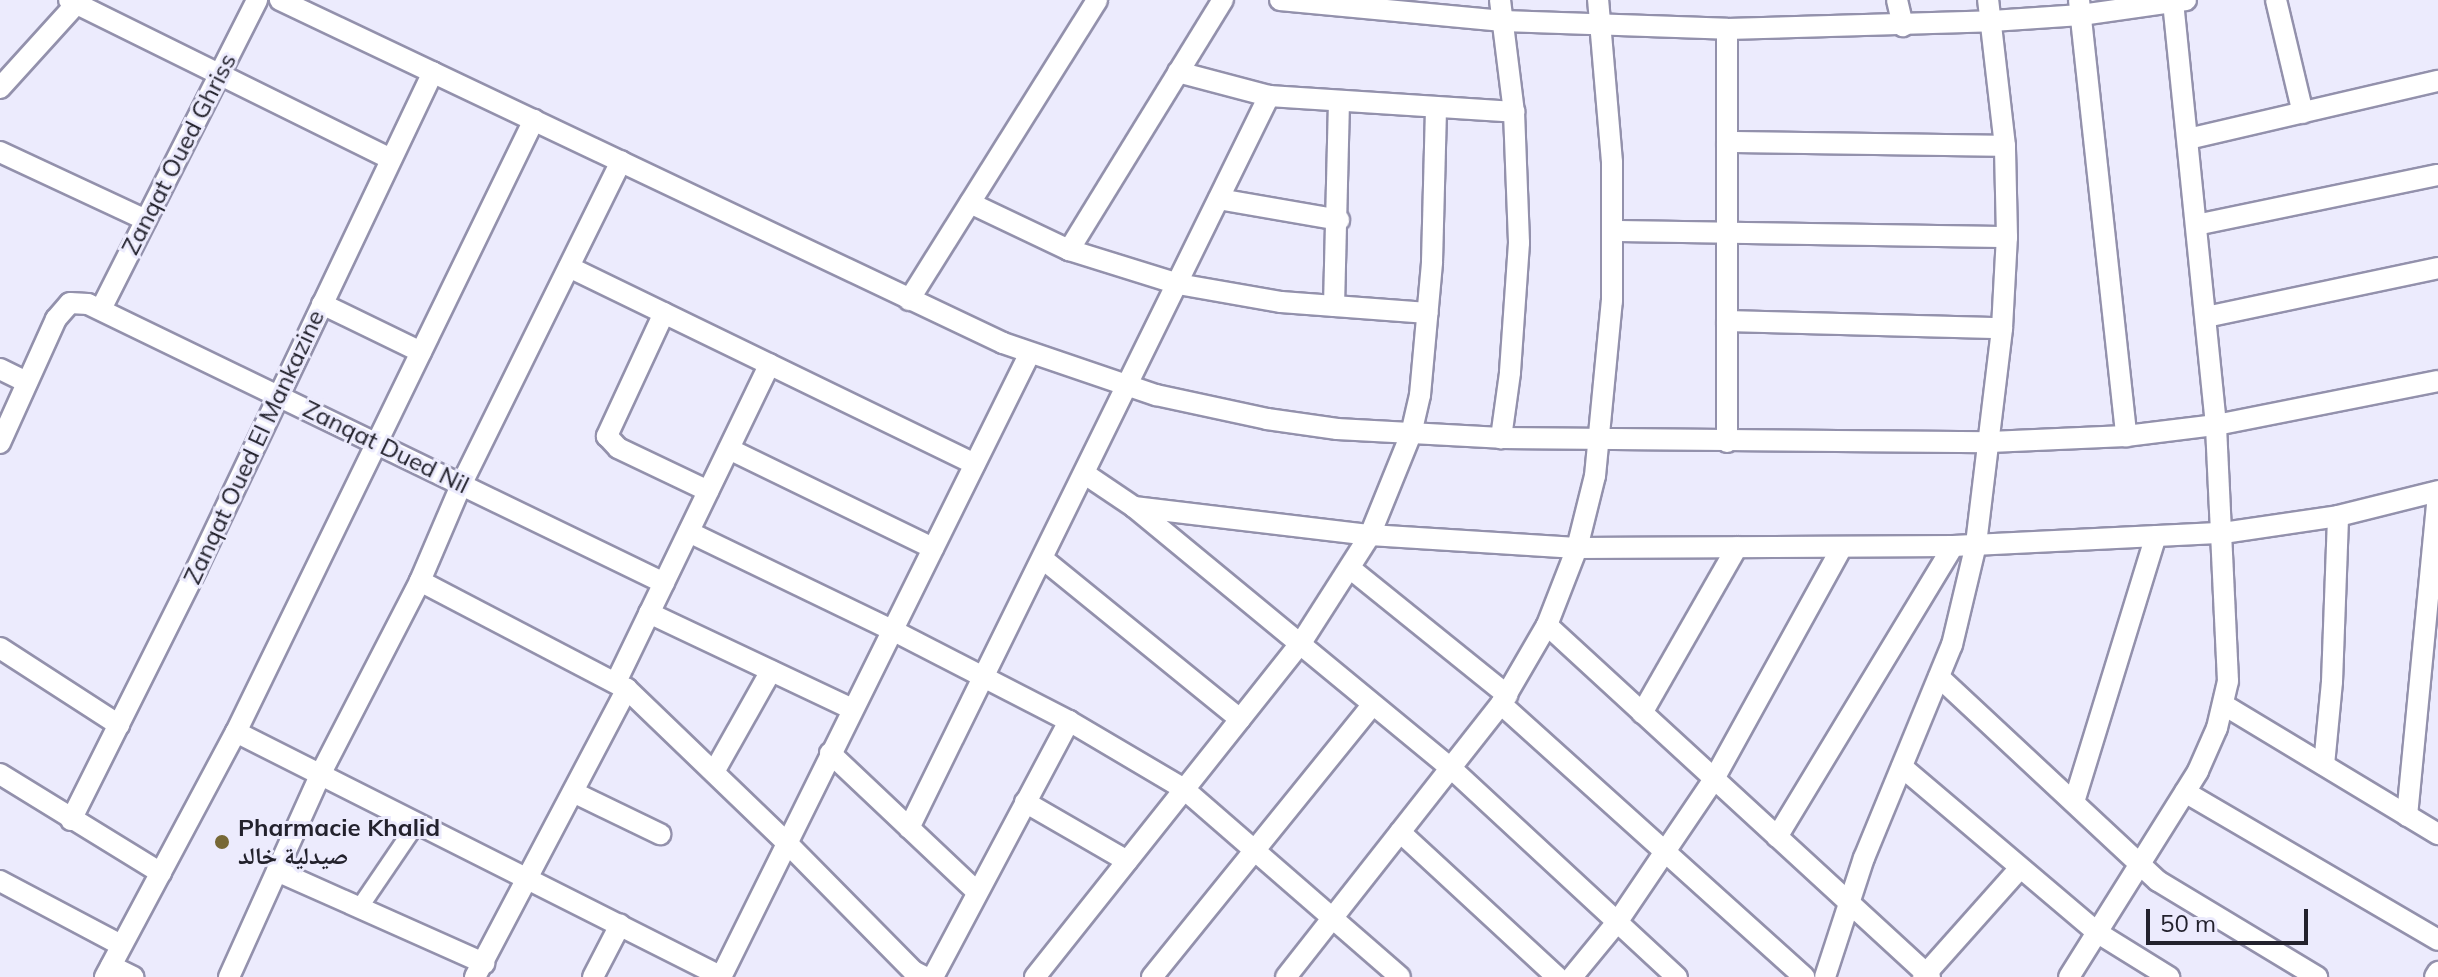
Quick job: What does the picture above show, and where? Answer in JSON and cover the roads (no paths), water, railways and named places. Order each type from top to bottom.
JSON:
[{"type":"street","name":"Zanqat Oued Ghriss","points":[[101,309],[257,0]]},
{"type":"street","points":[[280,0],[909,300],[1030,353],[1129,386],[1267,419],[1411,434],[1501,438],[1990,442],[2126,436],[2216,425],[2438,381]]},
{"type":"street","points":[[909,300],[1097,0]]},
{"type":"street","points":[[1069,250],[1223,0]]},
{"type":"street","points":[[1280,0],[1503,21],[1727,29],[1992,21],[2080,7],[2178,1],[2216,425],[2229,657],[2224,705],[2209,750],[2141,865],[2069,977]]},
{"type":"street","points":[[1500,0],[1514,112],[1519,243],[1510,373],[1501,438]]},
{"type":"street","points":[[1286,977],[1504,700],[1547,625],[1577,548],[1600,440],[1609,342],[1613,231],[1608,93],[1598,0]]},
{"type":"street","points":[[1897,0],[1903,26]]},
{"type":"street","points":[[1825,977],[1849,903],[1962,612],[1976,544],[2002,328],[2007,237],[2005,146],[1988,0]]},
{"type":"street","points":[[2276,0],[2303,113]]},
{"type":"street","points":[[0,88],[73,2],[391,159]]},
{"type":"street","points":[[2080,7],[2126,436]]},
{"type":"street","points":[[1727,29],[1727,442]]},
{"type":"street","name":"Zanqat Oued El Mankazine","points":[[71,820],[433,72]]},
{"type":"street","points":[[1178,72],[1269,96],[1339,103],[1514,112]]},
{"type":"street","points":[[2188,139],[2438,81]]},
{"type":"street","points":[[909,828],[1269,96]]},
{"type":"street","points":[[1334,306],[1339,220],[1339,103]]},
{"type":"street","points":[[1035,977],[1301,643],[1370,535],[1411,434],[1420,395],[1428,313],[1436,108]]},
{"type":"street","points":[[134,977],[108,972],[236,732],[534,120]]},
{"type":"street","points":[[1727,142],[2005,146]]},
{"type":"street","points":[[0,152],[146,220]]},
{"type":"street","points":[[229,977],[321,773],[420,581],[462,483],[621,161]]},
{"type":"street","points":[[2196,225],[2438,175]]},
{"type":"street","points":[[1219,199],[1339,220]]},
{"type":"street","points":[[970,203],[1069,250],[1178,284],[1255,298],[1428,313]]},
{"type":"street","points":[[1613,231],[2007,237]]},
{"type":"street","points":[[569,267],[975,464]]},
{"type":"street","points":[[2206,317],[2438,268]]},
{"type":"street","name":"Zanqat Dued Nil","points":[[27,382],[63,309],[70,303],[101,309],[664,583]]},
{"type":"street","points":[[322,304],[421,352]]},
{"type":"street","points":[[664,313],[607,436],[618,448],[708,491]]},
{"type":"street","points":[[1727,321],[2002,328]]},
{"type":"street","points":[[236,732],[722,977],[1030,353]]},
{"type":"street","points":[[277,871],[360,907],[480,970],[573,792],[621,686],[649,613],[770,364]]},
{"type":"street","points":[[0,369],[27,382],[0,443]]},
{"type":"street","points":[[729,449],[933,548]]},
{"type":"street","points":[[1085,474],[1134,507],[1451,768],[1677,977]]},
{"type":"street","points":[[1134,507],[1370,535],[1577,548],[1953,546],[2223,533],[2338,516],[2438,491],[2407,816]]},
{"type":"street","points":[[2324,765],[2337,599],[2338,516]]},
{"type":"street","points":[[689,532],[892,630],[1069,721],[1184,789],[1400,977]]},
{"type":"street","points":[[2074,802],[2156,536]]},
{"type":"street","points":[[1777,837],[1953,546]]},
{"type":"street","points":[[1642,713],[1737,547]]},
{"type":"street","points":[[1572,977],[1618,921],[1714,779],[1842,547]]},
{"type":"street","points":[[1043,559],[1240,719]]},
{"type":"street","points":[[1351,569],[1504,700],[1664,852],[1804,977]]},
{"type":"street","points":[[420,581],[621,686],[714,772],[920,975],[976,891],[1069,721]]},
{"type":"street","points":[[649,613],[852,709]]},
{"type":"street","points":[[1547,625],[1926,976],[2020,868]]},
{"type":"street","points":[[0,648],[119,725]]},
{"type":"street","points":[[714,772],[771,671]]},
{"type":"street","points":[[1939,677],[2141,865],[2177,894],[2317,977]]},
{"type":"street","points":[[1152,977],[1372,705]]},
{"type":"street","points":[[2224,705],[2438,834]]},
{"type":"street","points":[[830,753],[976,891]]},
{"type":"street","points":[[1902,767],[2098,933],[2169,977]]},
{"type":"street","points":[[0,774],[161,873]]},
{"type":"street","points":[[573,792],[660,834]]},
{"type":"street","points":[[2185,792],[2438,940]]},
{"type":"street","points":[[1025,802],[1127,861]]},
{"type":"street","points":[[360,907],[417,823]]},
{"type":"street","points":[[1400,832],[1547,974]]},
{"type":"street","points":[[0,881],[121,945]]},
{"type":"street","points":[[593,977],[620,925]]},
{"type":"street","points":[[2435,977],[2438,972]]},
{"type":"place","name":"Pharmacie Khalid صيدلية خالد","points":[[222,842]]}]
